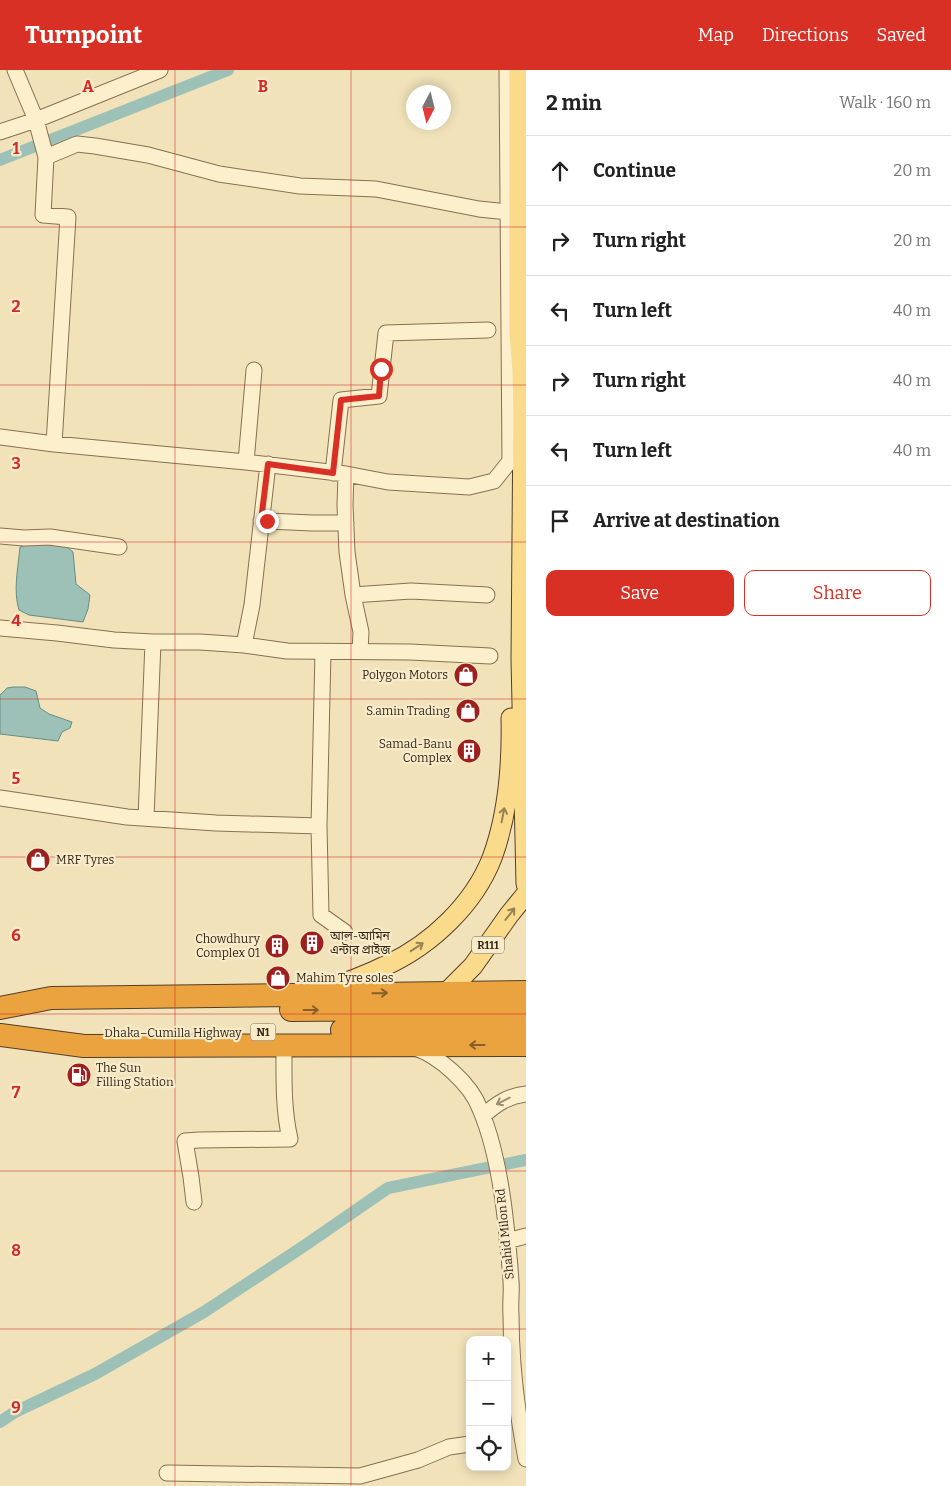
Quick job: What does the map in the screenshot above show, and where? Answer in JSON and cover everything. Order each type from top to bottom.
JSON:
[{"type":"highway","points":[[0,1009],[51,998],[526,992]]},
{"type":"highway","name":"Dhaka–Cumilla Highway","points":[[0,1009],[42,1012],[526,1008]]},
{"type":"highway","name":"Dhaka–Cumilla Highway","points":[[0,1035],[526,1028]]},
{"type":"highway","points":[[0,1035],[84,1046],[526,1044]]},
{"type":"main road","points":[[520,70],[519,333],[524,414],[521,659],[526,884]]},
{"type":"main road","points":[[309,994],[364,976],[390,964],[423,943],[443,926],[469,899],[492,858],[503,814],[512,724],[510,460],[524,414]]},
{"type":"main road","name":"R111","points":[[446,993],[473,966],[526,894]]},
{"type":"street","points":[[15,70],[37,124],[46,157],[43,215],[68,217],[54,444]]},
{"type":"street","points":[[0,132],[37,124],[160,70]]},
{"type":"street","points":[[0,437],[54,444],[268,464],[388,482],[469,487],[494,481],[510,460],[507,70]]},
{"type":"street","points":[[46,157],[77,144],[94,146],[148,155],[219,174],[300,186],[376,189],[479,209],[508,212]]},
{"type":"street","points":[[360,651],[361,632],[347,552],[346,523],[340,474],[341,400],[379,396],[386,332],[488,330]]},
{"type":"street","points":[[246,462],[254,370]]},
{"type":"street","points":[[244,645],[252,605],[268,464]]},
{"type":"street","points":[[261,521],[312,524],[346,523]]},
{"type":"street","points":[[0,536],[24,538],[50,537],[119,547]]},
{"type":"street","points":[[354,595],[411,591],[487,595]]},
{"type":"street","points":[[0,628],[114,640],[200,642],[244,645],[287,651],[360,651],[490,656]]},
{"type":"street","points":[[146,818],[153,642]]},
{"type":"street","points":[[323,652],[319,826],[320,915],[345,932]]},
{"type":"street","points":[[0,798],[128,817],[216,823],[319,826]]},
{"type":"street","points":[[194,1202],[185,1142],[199,1140],[290,1139],[287,1128],[284,1046]]},
{"type":"street","name":"Shahid Milon Rd","points":[[408,1046],[430,1054],[447,1067],[467,1088],[480,1106],[490,1135],[502,1191],[511,1282],[511,1316],[521,1400],[514,1437],[526,1459]]},
{"type":"street","points":[[483,1116],[494,1105],[505,1098],[526,1094]]},
{"type":"street","points":[[507,1241],[526,1236]]},
{"type":"street","points":[[166,1473],[360,1476],[418,1460],[450,1447],[466,1445]]},
{"type":"water","points":[[31,543],[62,543],[73,552],[76,584],[90,595],[88,609],[83,622],[29,615],[19,610],[16,587],[20,547]]},
{"type":"water","points":[[25,687],[36,691],[40,708],[49,714],[72,722],[70,728],[62,732],[58,741],[0,734],[0,695],[7,688]]},
{"type":"waterway","points":[[0,160],[228,70]]},
{"type":"waterway","points":[[0,1422],[15,1412],[95,1374],[204,1312],[388,1188],[526,1160]]},
{"type":"place","name":"Polygon Motors","points":[[466,675]]},
{"type":"place","name":"S.amin Trading","points":[[468,711]]},
{"type":"place","name":"Samad-Banu Complex","points":[[469,751]]},
{"type":"place","name":"MRF Tyres","points":[[38,860]]},
{"type":"place","name":"আল-আমিন এন্টার প্রাইজ","points":[[312,943]]},
{"type":"place","name":"Chowdhury Complex 01","points":[[277,946]]},
{"type":"place","name":"Mahim Tyre soles","points":[[278,978]]},
{"type":"place","name":"The Sun Filling Station","points":[[79,1075]]},
{"type":"route","points":[[267,521],[261,521],[268,464],[333,473],[341,400],[379,396],[381,369]]}]
